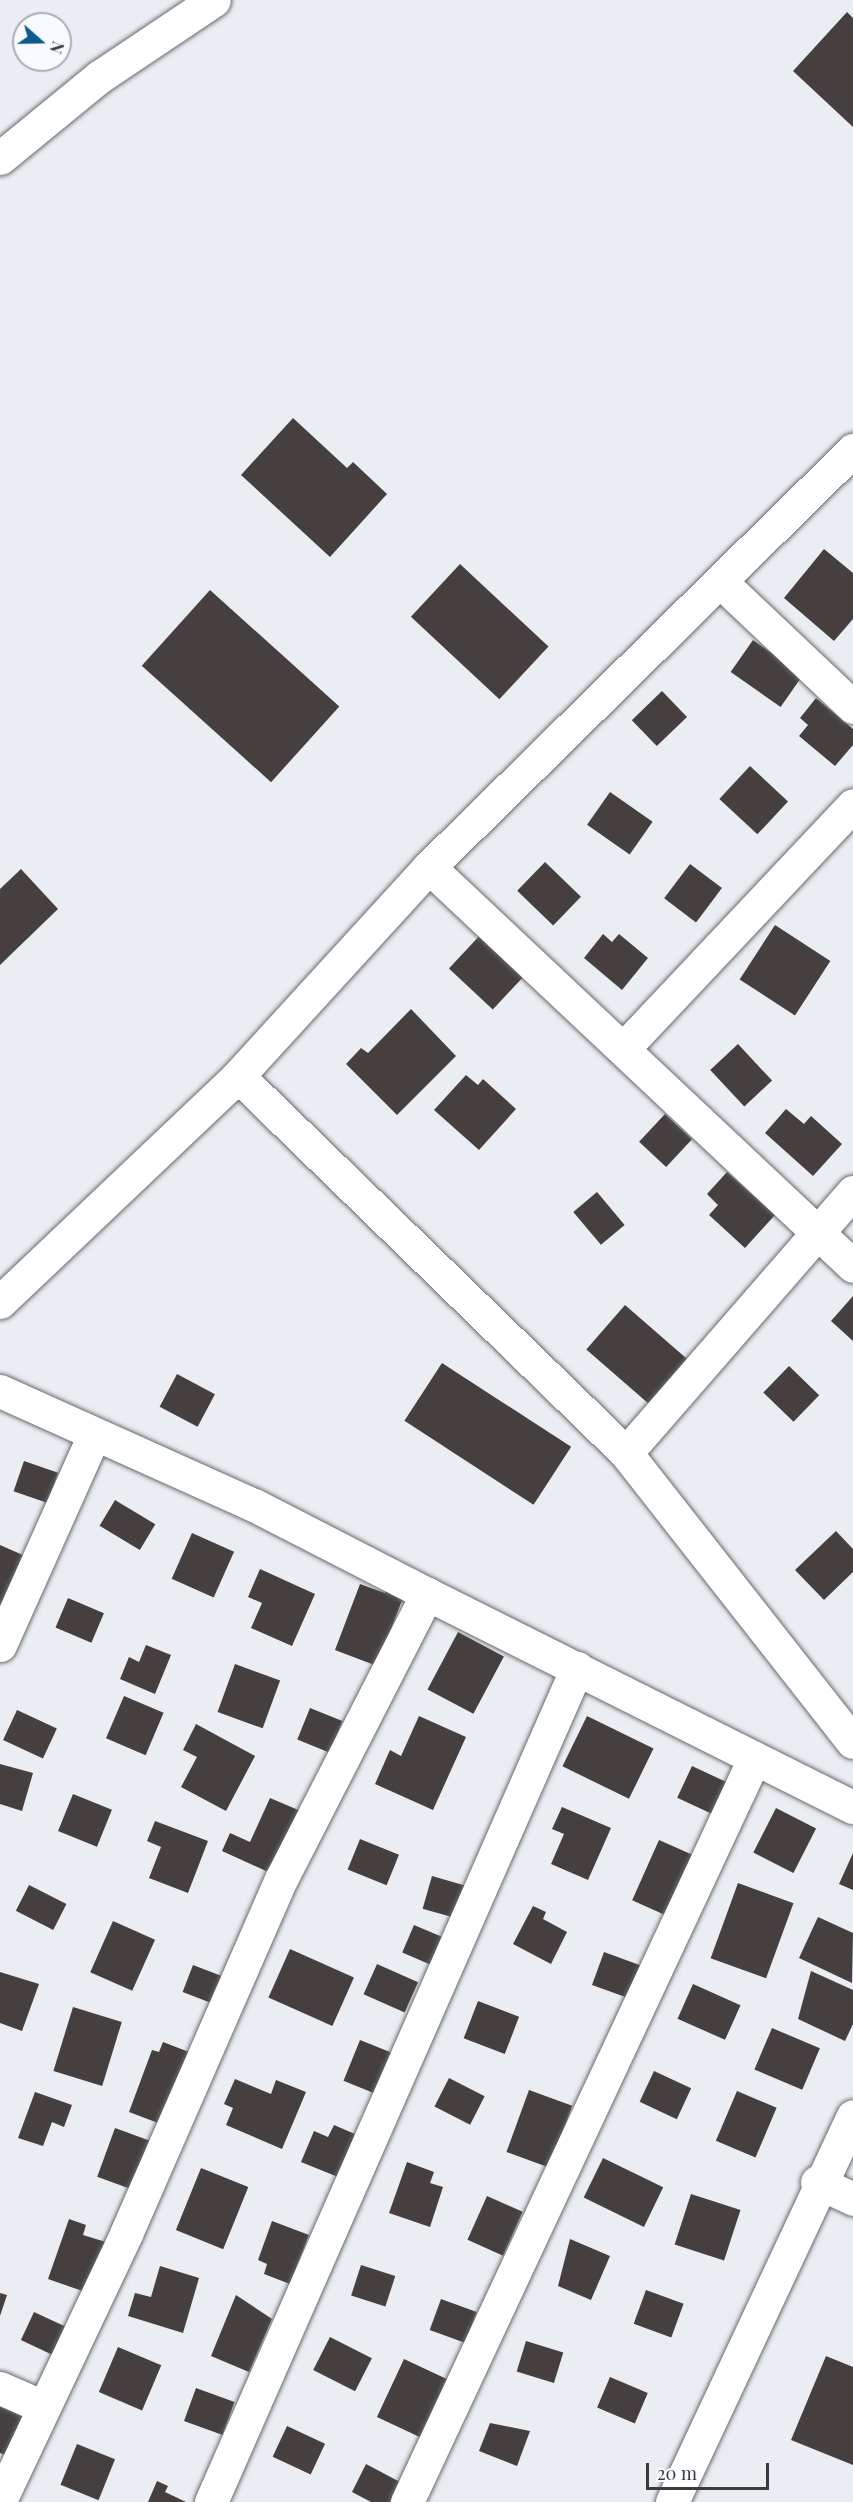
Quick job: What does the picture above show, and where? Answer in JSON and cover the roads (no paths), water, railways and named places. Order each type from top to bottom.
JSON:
[{"type":"street","points":[[0,158],[99,77],[214,0]]},
{"type":"street","points":[[0,1302],[238,1076],[429,867],[853,450]]},
{"type":"street","points":[[721,582],[853,707]]},
{"type":"street","points":[[623,1049],[853,805]]},
{"type":"street","points":[[429,867],[853,1266]]},
{"type":"street","points":[[238,1076],[627,1453],[853,1742]]},
{"type":"street","points":[[627,1453],[853,1192]]},
{"type":"street","points":[[0,1391],[254,1505],[853,1807]]},
{"type":"street","points":[[0,1645],[94,1435]]},
{"type":"street","points":[[0,2501],[127,2232],[281,1879],[427,1594]]},
{"type":"street","points":[[211,2502],[577,1668]]},
{"type":"street","points":[[407,2502],[754,1759]]},
{"type":"street","points":[[672,2502],[817,2182],[853,2116]]},
{"type":"street","points":[[817,2182],[853,2199]]},
{"type":"street","points":[[0,2388],[43,2408]]}]
